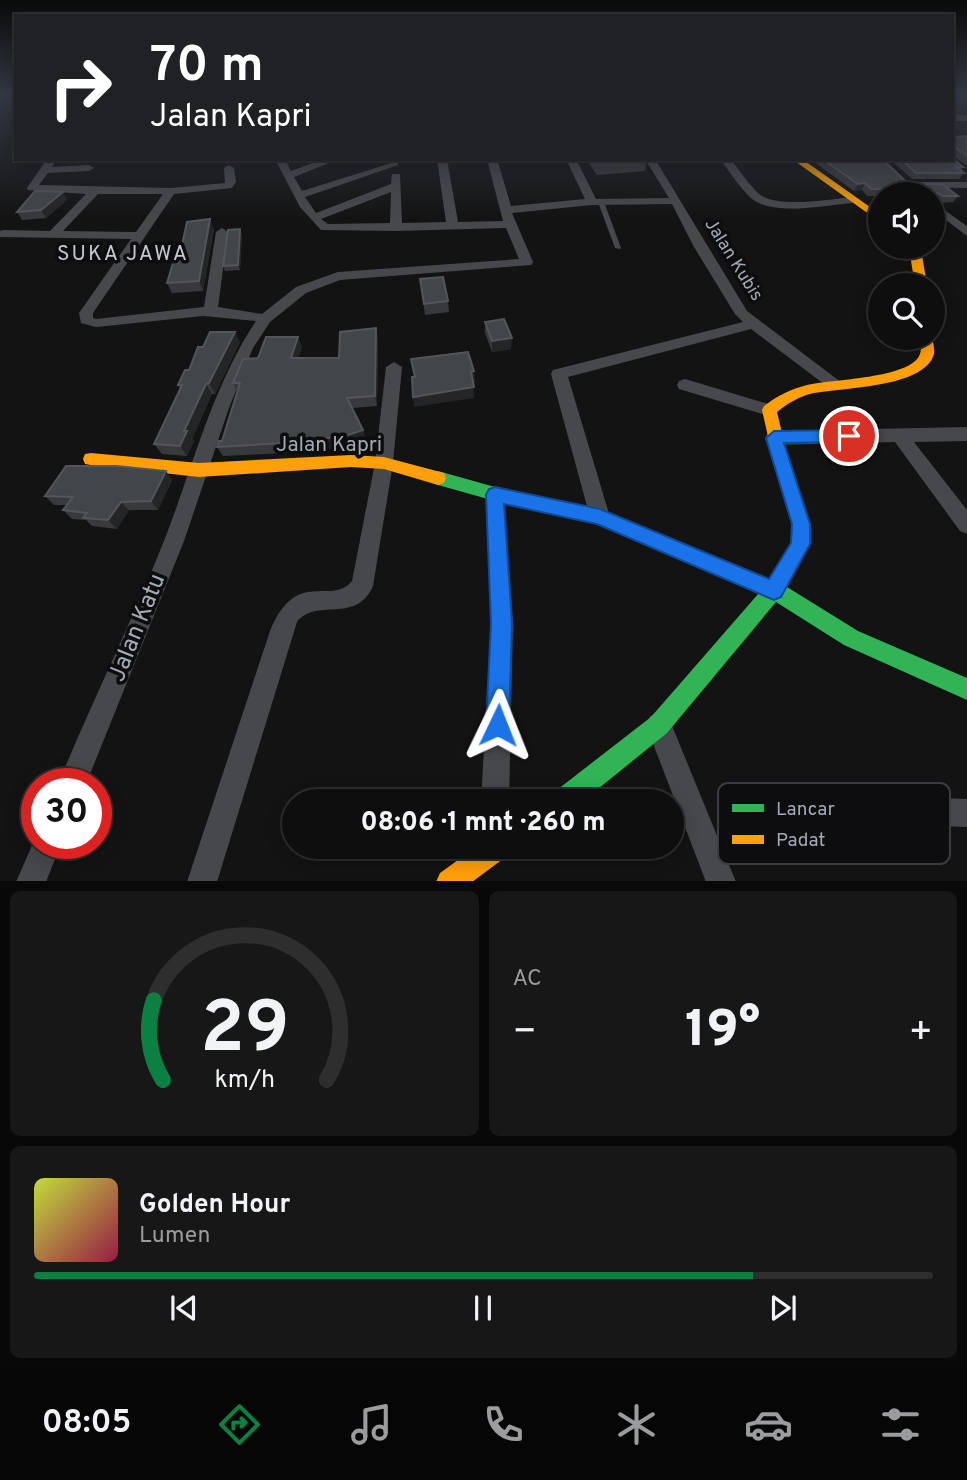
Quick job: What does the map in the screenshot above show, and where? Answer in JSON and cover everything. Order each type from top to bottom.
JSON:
[{"type":"street","points":[[50,161],[32,188],[171,191],[228,186],[231,182],[229,168]]},
{"type":"street","points":[[65,189],[96,161]]},
{"type":"street","points":[[281,161],[314,218],[325,228],[396,229],[510,224]]},
{"type":"street","points":[[289,175],[328,161]]},
{"type":"street","points":[[300,195],[395,161],[396,229]]},
{"type":"street","points":[[442,161],[453,227]]},
{"type":"street","points":[[171,191],[137,236],[86,313],[86,320],[96,323],[210,312],[247,313],[265,318],[302,290],[338,276],[527,262],[510,224],[493,161]]},
{"type":"street","points":[[572,161],[596,202]]},
{"type":"street","name":"Jalan Kubis","points":[[651,161],[742,314],[834,383]]},
{"type":"street","points":[[728,161],[756,196],[765,202],[778,204],[853,200]]},
{"type":"street","points":[[799,161],[868,211]]},
{"type":"street","points":[[43,170],[89,168]]},
{"type":"street","points":[[898,177],[904,182]]},
{"type":"street","points":[[945,185],[967,185]]},
{"type":"street","points":[[314,218],[396,186]]},
{"type":"street","points":[[54,234],[95,191]]},
{"type":"street","points":[[507,210],[596,202],[676,201]]},
{"type":"street","points":[[945,215],[967,232]]},
{"type":"street","points":[[210,312],[222,232]]},
{"type":"street","points":[[3,234],[137,236]]},
{"type":"street","name":"Jalan Katu","points":[[79,768],[174,541],[246,348],[265,318]]},
{"type":"street","points":[[600,517],[559,374],[754,324]]},
{"type":"street","points":[[769,410],[788,394],[834,383],[886,378],[910,372],[922,363],[927,350]]},
{"type":"street","points":[[202,881],[281,631],[293,608],[303,603],[349,599],[357,594],[362,586],[384,463],[394,367]]},
{"type":"street","points":[[685,385],[769,410]]},
{"type":"street","points":[[578,789],[659,725],[774,590],[800,544],[801,524],[774,438],[769,410]]},
{"type":"street","points":[[774,438],[967,434]]},
{"type":"street","points":[[899,435],[967,525]]},
{"type":"street","name":"Jalan Kapri","points":[[91,459],[199,470],[351,461],[384,463],[495,495],[600,517],[774,590],[851,638],[967,689]]},
{"type":"street","points":[[495,495],[502,623],[496,789]]},
{"type":"street","points":[[659,725],[721,881]]},
{"type":"street","points":[[31,881],[41,859]]},
{"type":"street","points":[[449,881],[480,859]]},
{"type":"lane","points":[[596,202],[618,248]]},
{"type":"building","points":[[967,136],[967,156],[954,149],[954,137]]},
{"type":"building","points":[[954,160],[963,167],[956,167],[964,173],[916,173],[903,161]]},
{"type":"building","points":[[825,161],[884,161],[907,182],[868,182],[868,186],[865,183],[858,184]]},
{"type":"building","points":[[945,186],[958,196],[945,196]]},
{"type":"building","points":[[35,191],[63,192],[41,210],[17,212]]},
{"type":"building","points":[[210,219],[199,281],[167,283],[173,263],[178,263],[187,222]]},
{"type":"building","points":[[240,229],[238,265],[223,266],[228,230]]},
{"type":"building","points":[[443,277],[448,301],[424,304],[420,279]]},
{"type":"building","points":[[504,319],[512,338],[492,341],[485,322]]},
{"type":"building","points":[[376,328],[375,396],[347,398],[363,430],[302,442],[217,447],[219,441],[222,441],[240,383],[233,383],[243,359],[258,358],[266,337],[298,337],[291,358],[339,358],[340,332]]},
{"type":"building","points":[[210,332],[235,332],[209,383],[206,384],[184,431],[187,431],[180,446],[154,444],[182,385],[178,385],[185,370],[189,370],[198,347],[203,347]]},
{"type":"building","points":[[468,352],[474,371],[471,372],[474,387],[413,397],[412,377],[415,377],[411,359]]},
{"type":"building","points":[[66,466],[116,466],[166,471],[151,501],[121,502],[108,520],[83,518],[87,513],[63,510],[73,497],[45,496]]},
{"type":"traffic: fast","points":[[578,789],[659,725],[774,590],[793,560],[800,544],[801,524],[778,450]]},
{"type":"traffic: fast","points":[[438,478],[495,494],[600,517],[774,590],[851,638],[967,689]]},
{"type":"traffic: slow","points":[[799,161],[868,210]]},
{"type":"traffic: slow","points":[[917,259],[919,273]]},
{"type":"traffic: slow","points":[[778,450],[769,410],[787,398],[807,390],[873,380],[908,371],[920,364],[927,350]]},
{"type":"traffic: slow","points":[[91,459],[199,470],[351,461],[384,463],[438,478]]},
{"type":"traffic: slow","points":[[450,881],[481,859]]},
{"type":"district","name":"SUKA JAWA","points":[[123,254]]},
{"type":"route","points":[[498,725],[502,623],[495,495],[600,517],[774,590],[800,544],[801,524],[774,438],[849,436]]}]
